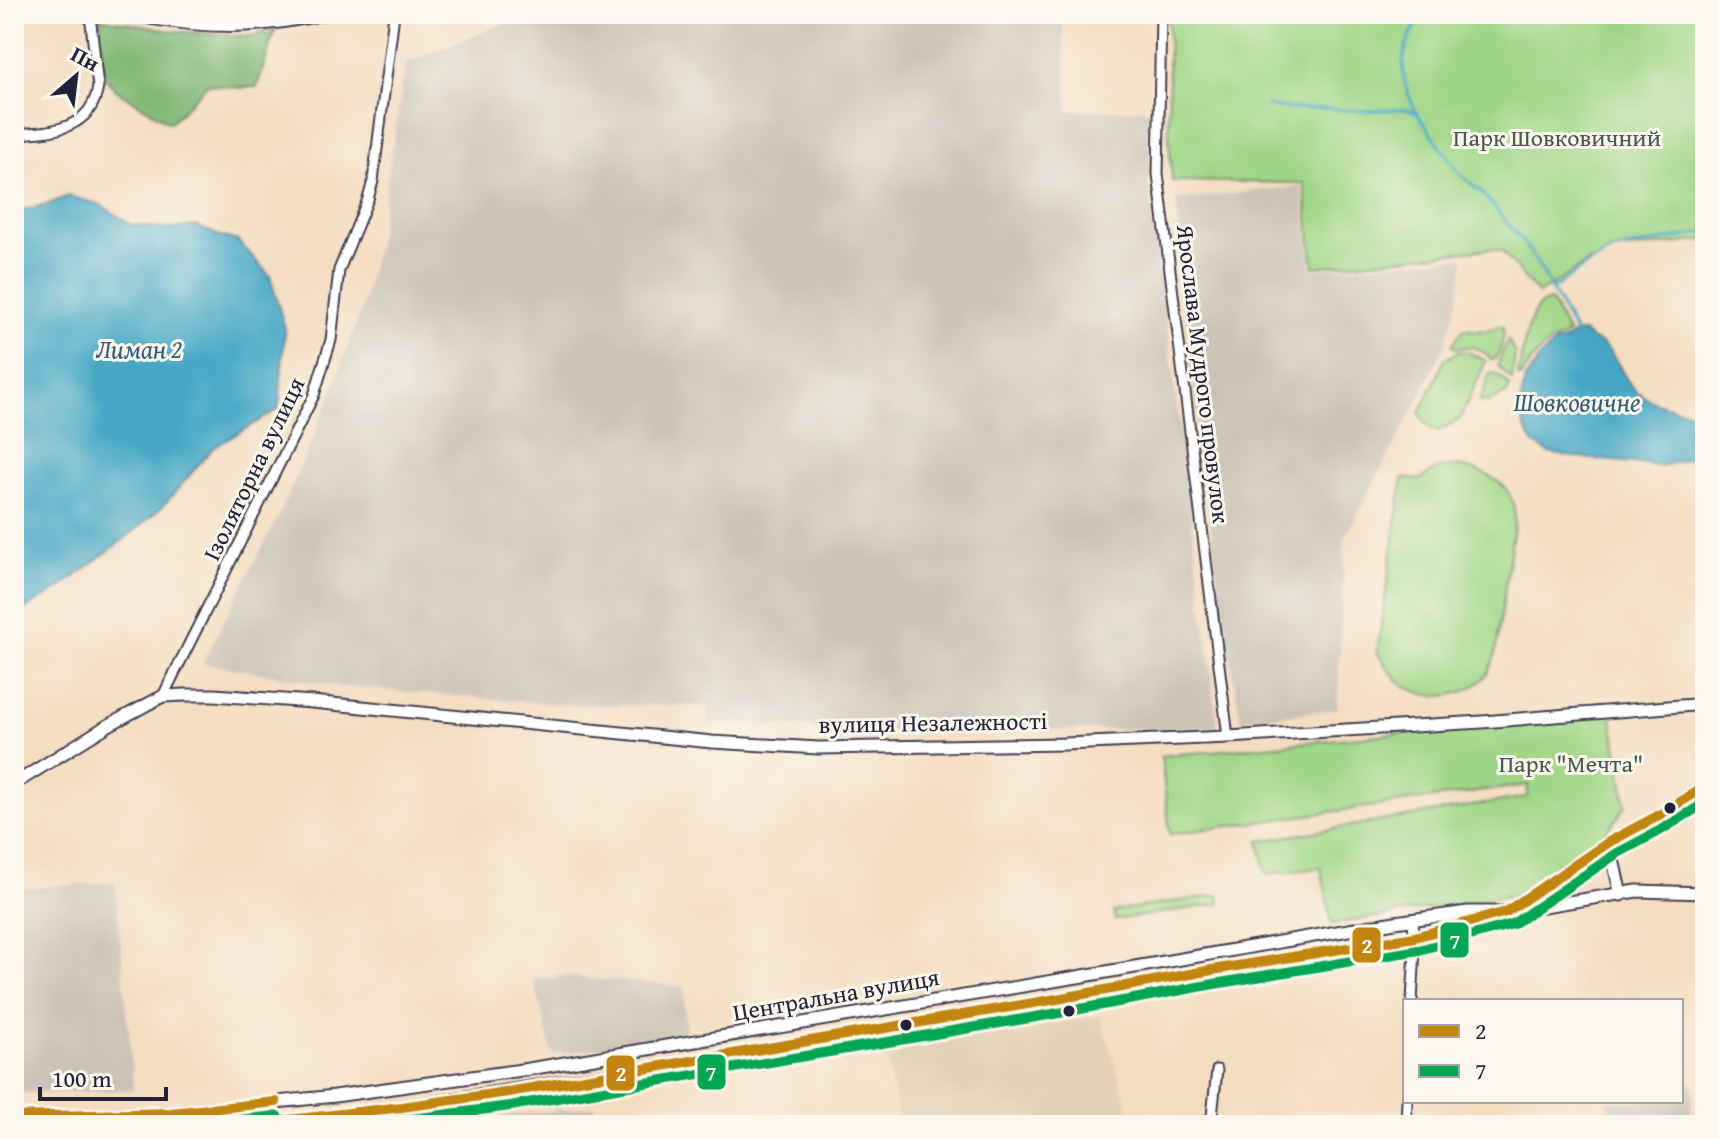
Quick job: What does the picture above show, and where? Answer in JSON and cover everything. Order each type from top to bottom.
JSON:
[{"type":"street","points":[[14,134],[52,132],[70,126],[91,108],[98,87],[90,14]]},
{"type":"street","points":[[123,14],[188,25],[224,27],[293,23],[327,14]]},
{"type":"street","name":"Ізоляторна вулиця","points":[[163,696],[314,395],[323,369],[335,316],[339,270],[373,181],[394,14]]},
{"type":"street","name":"Ярослава Мудрого провулок","points":[[1161,14],[1158,174],[1228,737]]},
{"type":"street","name":"вулиця Незалежності","points":[[163,696],[214,695],[312,702],[712,742],[819,748],[1065,744],[1228,737],[1482,722],[1705,704]]},
{"type":"street","points":[[14,784],[107,726],[163,696]]},
{"type":"street","points":[[1506,912],[1609,842],[1705,787]]},
{"type":"street","points":[[1609,842],[1621,895]]},
{"type":"street","name":"Центральна вулиця","points":[[246,1125],[508,1092],[1067,998],[1212,970],[1415,937],[1506,912],[1637,891],[1705,893]]},
{"type":"street","name":"Центральна вулиця","points":[[14,1117],[169,1119],[529,1069],[1395,922],[1468,912],[1506,912]]},
{"type":"street","points":[[1412,999],[1413,920]]},
{"type":"street","points":[[1211,1125],[1217,1070]]},
{"type":"street","points":[[1406,1125],[1407,1103]]},
{"type":"shaded area","points":[[528,14],[1062,14],[1068,111],[1148,109],[1149,187],[1218,727],[934,733],[709,723],[709,706],[557,704],[345,687],[202,663],[281,511],[326,409],[363,305],[379,233],[406,63]]},
{"type":"shaded area","points":[[1301,186],[1312,270],[1464,257],[1459,295],[1445,345],[1345,537],[1337,709],[1241,720],[1220,605],[1185,309],[1176,200]]},
{"type":"shaded area","points":[[115,882],[134,1090],[14,1093],[14,889]]},
{"type":"shaded area","points":[[561,976],[684,986],[686,1036],[552,1054],[534,979]]},
{"type":"shaded area","points":[[1100,1016],[1134,1125],[900,1125],[885,1048]]},
{"type":"shaded area","points":[[1683,1082],[1694,1084],[1689,1125],[1605,1125],[1608,1103],[1683,1103]]},
{"type":"shaded area","points":[[594,1106],[597,1125],[432,1125]]},
{"type":"green space","name":"Парк Шовковичний","points":[[1168,14],[1705,14],[1705,240],[1612,251],[1586,263],[1538,294],[1502,251],[1488,249],[1314,267],[1304,183],[1172,181]]},
{"type":"green space","points":[[99,18],[173,31],[250,36],[275,30],[257,87],[208,84],[170,123],[116,90],[103,76]]},
{"type":"green space","points":[[1551,301],[1568,334],[1546,346],[1518,377],[1531,319],[1539,306]]},
{"type":"green space","points":[[1503,327],[1503,340],[1495,359],[1491,360],[1476,348],[1457,349],[1452,345],[1463,330],[1489,330]]},
{"type":"green space","points":[[1508,340],[1515,354],[1512,380],[1498,366]]},
{"type":"green space","points":[[1459,352],[1468,352],[1486,361],[1460,419],[1438,431],[1427,425],[1420,413],[1445,359]]},
{"type":"green space","points":[[1490,373],[1497,374],[1510,386],[1508,393],[1480,402]]},
{"type":"green space","points":[[1458,466],[1482,473],[1503,486],[1512,500],[1515,520],[1495,656],[1489,670],[1479,683],[1468,689],[1433,695],[1421,693],[1400,682],[1377,652],[1403,478],[1419,480],[1436,469]]},
{"type":"green space","name":"Парк \"Мечта\"","points":[[1611,713],[1626,806],[1595,847],[1518,894],[1332,924],[1321,868],[1266,874],[1259,841],[1527,797],[1528,785],[1170,834],[1161,756]]},
{"type":"green space","points":[[1219,895],[1220,904],[1115,920],[1114,911]]},
{"type":"water","name":"Лиман 2","points":[[68,196],[99,204],[132,225],[169,229],[196,226],[238,241],[270,276],[285,328],[279,409],[213,448],[164,505],[137,529],[60,588],[14,616],[14,212]]},
{"type":"water","name":"Шовковичне","points":[[1584,332],[1608,350],[1629,383],[1644,397],[1653,402],[1705,414],[1705,460],[1693,457],[1661,466],[1565,456],[1549,453],[1533,443],[1524,426],[1520,406],[1525,379],[1555,343]]},
{"type":"waterway","points":[[1417,113],[1406,87],[1403,62],[1409,38],[1424,14]]},
{"type":"waterway","points":[[1267,106],[1363,111],[1405,109],[1417,113],[1460,174],[1483,194],[1521,239],[1575,333]]},
{"type":"waterway","points":[[1551,290],[1612,251],[1705,232]]},
{"type":"transit line","name":"2","points":[[246,1125],[508,1092],[1415,937],[1506,912],[1609,842],[1705,787]]},
{"type":"transit line","name":"7","points":[[368,1125],[510,1106],[1419,950],[1513,924],[1616,854],[1705,803]]},
{"type":"transit line","name":"2","points":[[14,1117],[171,1113],[276,1102]]},
{"type":"transit line","name":"7","points":[[191,1125],[277,1116]]}]
